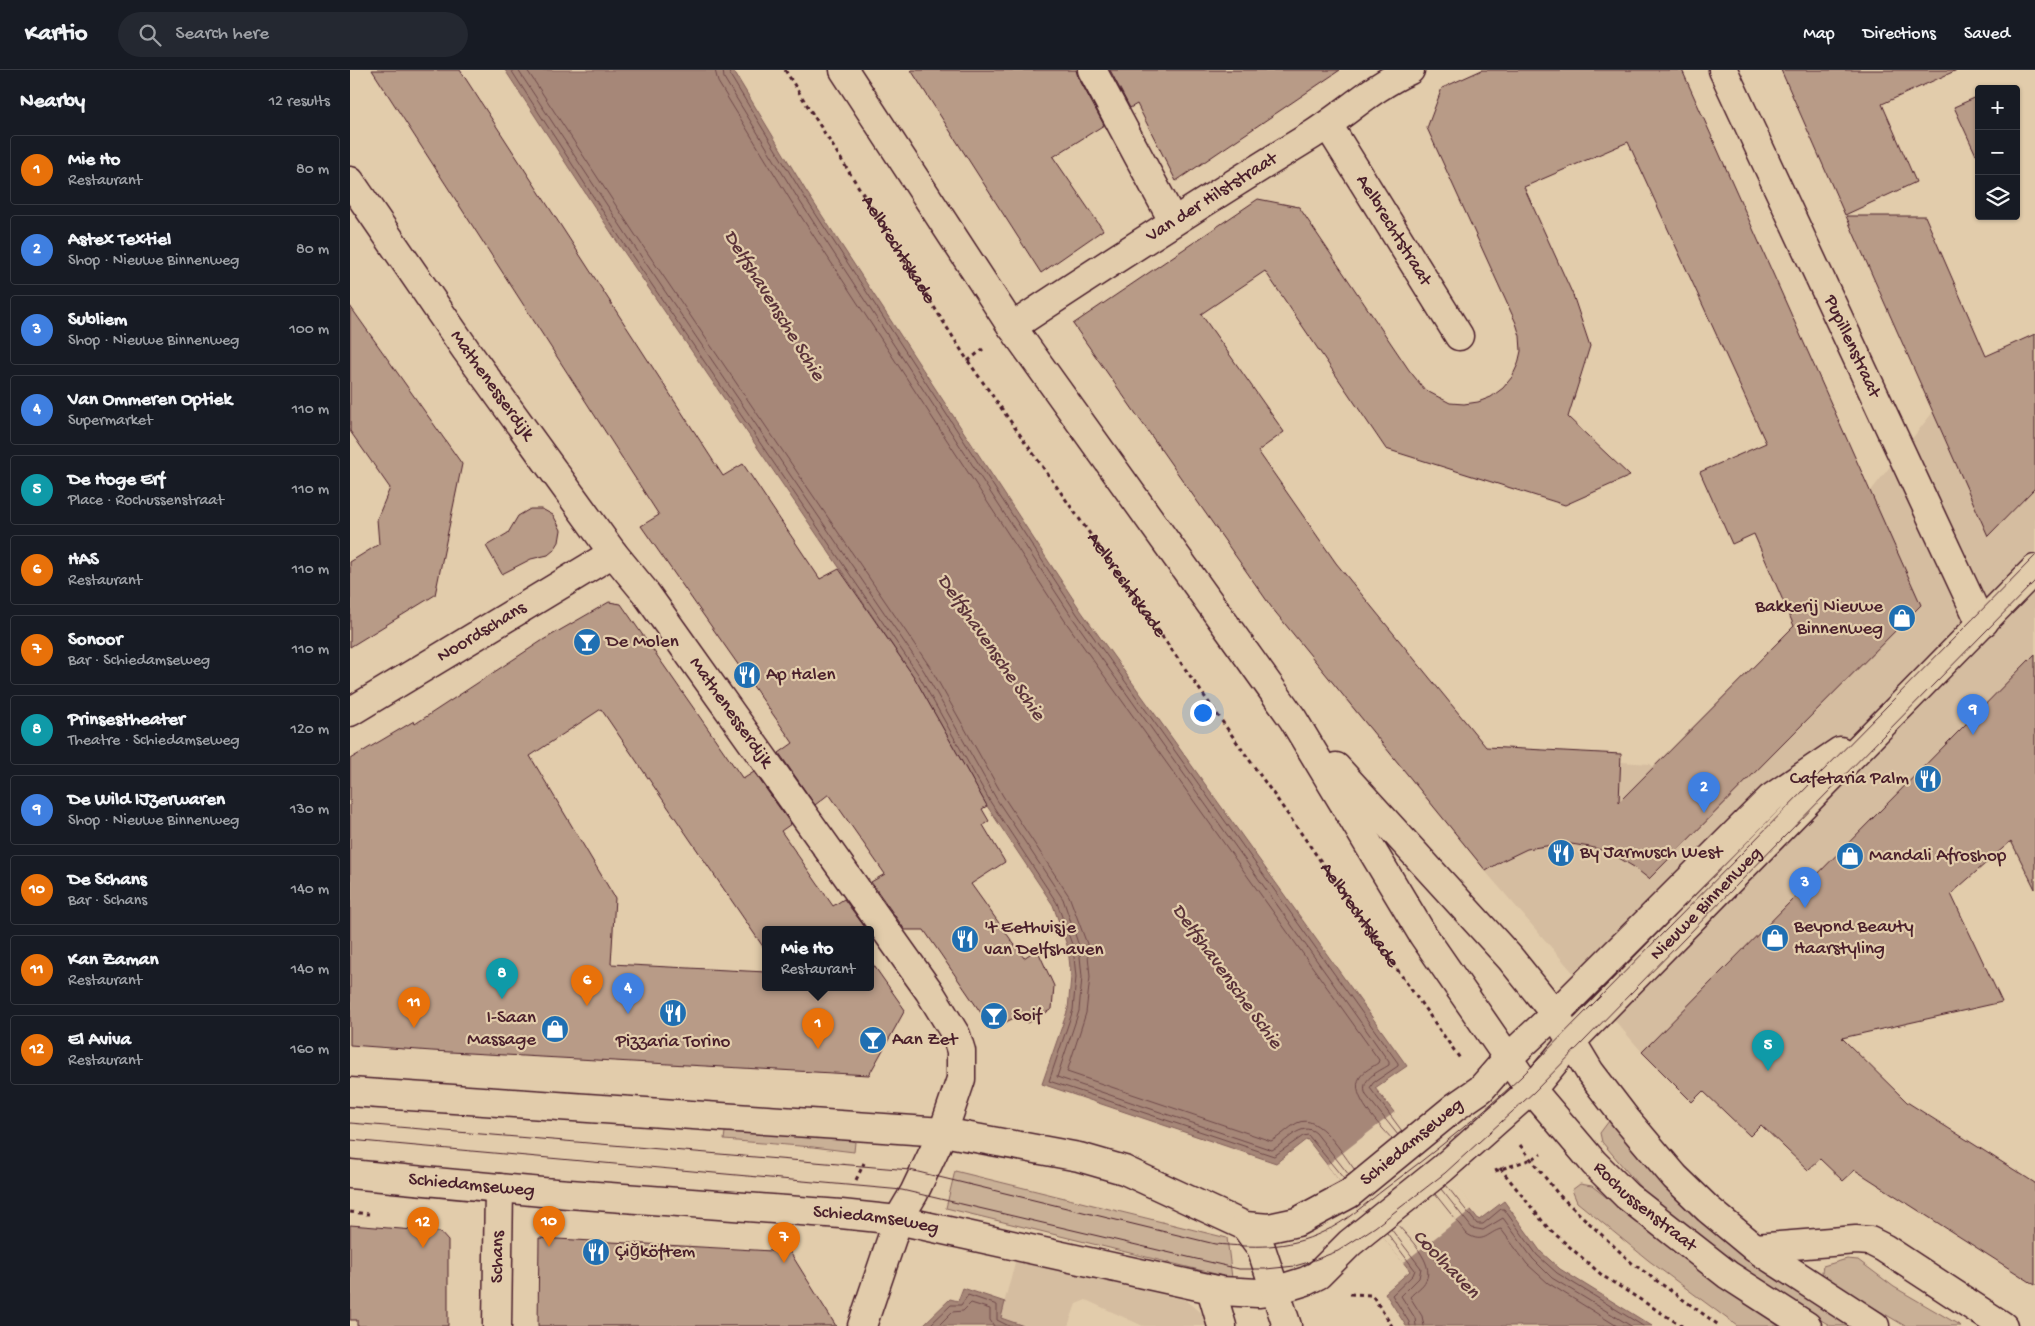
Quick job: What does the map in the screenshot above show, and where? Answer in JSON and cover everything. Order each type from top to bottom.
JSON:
[{"type":"street","points":[[844,70],[1012,326],[1293,720],[1423,935],[1508,1058]]},
{"type":"street","points":[[1092,70],[1172,221]]},
{"type":"street","name":"Pupillenstraat","points":[[1723,70],[1977,615],[1984,622]]},
{"type":"street","name":"Van der Hilststraat","points":[[1012,326],[1172,221],[1328,125],[1397,72]]},
{"type":"street","name":"Aelbrechtstraat","points":[[1328,125],[1459,336]]},
{"type":"street","name":"Mathenesserdijk","points":[[350,181],[466,350],[613,553],[645,592],[924,983],[956,1035],[961,1051],[962,1072],[944,1132],[918,1186],[898,1220],[862,1326]]},
{"type":"street","name":"Noordschans","points":[[350,712],[613,553]]},
{"type":"street","name":"Nieuwe Binnenweg","points":[[1532,1089],[1572,1041],[2035,569]]},
{"type":"street","points":[[1293,720],[1510,958],[1555,1014],[1596,1080],[1675,1177],[1708,1209],[1755,1248],[1875,1326]]},
{"type":"street","name":"Nieuwe Binnenweg","points":[[1555,1014],[1771,798],[1885,722]]},
{"type":"street","name":"Schiedamseweg","points":[[350,1092],[880,1126],[944,1132],[1097,1162],[1124,1170],[1245,1226],[1269,1228],[1297,1222],[1349,1194],[1455,1107],[1481,1089],[1508,1058],[1555,1014]]},
{"type":"street","name":"Rochussenstraat","points":[[1508,1058],[1594,1163],[1627,1196],[1728,1275],[1807,1326]]},
{"type":"street","name":"Schiedamseweg","points":[[350,1174],[898,1220],[1210,1289],[1258,1293],[1274,1291],[1306,1281],[1318,1275],[1373,1224],[1442,1169],[1532,1089]]},
{"type":"street","name":"Schans","points":[[497,1326],[499,1188]]},
{"type":"street","name":"Schiedamseweg","points":[[1245,1226],[1261,1248],[1274,1291]]},
{"type":"street","points":[[1755,1248],[1856,1240],[1870,1241],[1884,1248],[2004,1326]]},
{"type":"street","points":[[1210,1289],[1222,1326]]},
{"type":"street","points":[[1274,1291],[1287,1326]]},
{"type":"path","name":"Aelbrechtskade","points":[[785,70],[968,361],[1481,1089]]},
{"type":"path","points":[[841,1214],[880,1126]]},
{"type":"path","points":[[1682,1326],[1603,1276],[1575,1252],[1548,1228],[1501,1169],[1532,1159],[1558,1194],[1632,1263],[1720,1326]]},
{"type":"shaded area","points":[[2035,366],[2035,884],[1998,815],[1984,851],[1991,859],[1980,869],[1972,861],[1945,889],[1928,995],[1947,1014],[1900,1025],[1855,980],[1762,1124],[1750,1136],[1703,1091],[1692,1102],[1642,1052],[1486,872],[1343,697],[1404,647],[1494,757],[1570,752],[1621,754],[1621,762],[1650,764],[1654,767],[1796,624],[1791,618],[1758,542],[1870,492],[1933,412]]},
{"type":"shaded area","points":[[1612,1117],[1851,1326],[1831,1326],[1789,1301],[1729,1259],[1651,1200],[1602,1142],[1600,1133]]},
{"type":"shaded area","points":[[725,1132],[848,1138],[855,1142],[854,1152],[724,1140]]},
{"type":"shaded area","points":[[955,1171],[1227,1238],[1232,1278],[946,1208]]},
{"type":"shaded area","points":[[1580,1184],[1592,1186],[1709,1277],[1782,1326],[1737,1326],[1648,1260],[1577,1202],[1572,1190]]},
{"type":"shaded area","points":[[1016,1259],[1186,1300],[1203,1314],[1208,1326],[1143,1326],[1086,1300],[1076,1304],[1068,1326],[1024,1326],[1000,1318]]},
{"type":"shaded area","points":[[1847,1259],[1858,1260],[1894,1287],[1961,1326],[1905,1326],[1824,1278],[1823,1266]]},
{"type":"water","points":[[505,70],[733,70],[806,191],[1081,611],[1407,1066],[1375,1088],[1479,1220],[1504,1201],[1541,1252],[1560,1269],[1652,1326],[1406,1326],[1385,1293],[1410,1271],[1307,1139],[1276,1163],[1042,1084],[1068,1009],[1071,977],[1068,948],[1053,905],[987,806],[914,677],[620,246]]},
{"type":"water","points":[[963,1288],[1005,1302],[1001,1318],[1024,1326],[922,1326],[950,1299],[958,1301]]},
{"type":"pier","points":[[1396,1111],[1473,1208],[1403,1263],[1327,1165]]},
{"type":"building","points":[[372,70],[460,70],[723,476],[743,464],[820,579],[839,569],[914,677],[987,806],[982,809],[989,821],[983,825],[1005,862],[971,884],[1024,958],[1037,949],[1054,986],[1052,1009],[1028,1023],[1022,1014],[992,1029],[924,930],[905,930],[871,882],[885,874],[829,794],[815,805],[779,753],[793,743],[641,526],[659,515]]},
{"type":"building","points":[[911,70],[1076,70],[1104,125],[1053,157],[1103,230],[1041,273]]},
{"type":"building","points":[[1110,70],[1340,70],[1176,181],[1137,104],[1130,108]]},
{"type":"building","points":[[1482,70],[1682,70],[1921,605],[1649,879],[1634,867],[1609,852],[1565,843],[1527,849],[1486,871],[1272,608],[1073,324],[1258,199],[1299,207],[1409,370],[1425,390],[1450,403],[1478,402],[1491,397],[1503,388],[1512,377],[1521,351],[1520,336],[1516,323],[1427,128],[1442,88]],"holes":[[[1628,142],[1766,443],[1700,472],[1732,544],[1754,534],[1794,626],[1619,802],[1621,754],[1486,747],[1336,563],[1258,451],[1284,432],[1201,314],[1265,271],[1386,449],[1565,505],[1630,476],[1568,417],[1590,346],[1573,295],[1524,187]]]},
{"type":"building","points":[[1781,70],[1957,70],[1882,104],[1916,182],[1845,215]]},
{"type":"building","points":[[1975,98],[1975,153],[1954,107]]},
{"type":"building","points":[[1846,216],[1925,216],[1986,356],[2035,334],[2035,488],[1988,536]]},
{"type":"building","points":[[350,306],[462,464],[435,595],[350,647],[350,562],[379,544],[377,519],[390,488],[350,431]]},
{"type":"building","points":[[530,509],[542,509],[553,515],[561,530],[559,542],[548,555],[531,559],[502,574],[486,546],[508,533],[518,516]]},
{"type":"building","points":[[609,602],[621,604],[743,779],[754,772],[791,824],[781,831],[833,906],[844,899],[864,926],[762,926],[762,945],[601,709],[530,756],[615,898],[611,964],[762,972],[762,991],[874,991],[874,966],[905,1010],[869,1075],[350,1045],[350,759],[414,721],[415,724],[543,640]]},
{"type":"building","points":[[2035,654],[2035,889],[2011,841],[1951,894],[2002,1002],[1842,1038],[1907,1102],[2035,1183],[2035,1285],[1855,1170],[1843,1181],[1820,1159],[1808,1170],[1761,1125],[1750,1136],[1703,1091],[1692,1102],[1642,1052]]},
{"type":"building","points":[[350,1225],[440,1232],[448,1241],[448,1326],[357,1326],[357,1320],[350,1320]]},
{"type":"building","points":[[539,1238],[790,1252],[836,1326],[538,1326]]},
{"type":"tram line","points":[[350,1123],[910,1170],[1215,1244],[1270,1246],[1309,1238],[1331,1228],[1356,1212],[1421,1162],[1521,1077],[2035,556]]},
{"type":"tram line","points":[[350,1140],[902,1190],[1239,1269],[1266,1269],[1295,1266],[1309,1262],[1338,1251],[1375,1227],[1445,1173],[1534,1092],[2035,581]]},
{"type":"place","name":"Bakkerij Nieuwe Binnenweg","points":[[1902,618]]},
{"type":"place","name":"De Molen","points":[[587,642]]},
{"type":"place","name":"Ap Halen","points":[[747,675]]},
{"type":"place","name":"De Wild IJzerwaren","points":[[1973,735]]},
{"type":"place","name":"Cafetaria Palm","points":[[1928,779]]},
{"type":"place","name":"Astex Textiel","points":[[1704,813]]},
{"type":"place","name":"By Jarmusch West","points":[[1561,853]]},
{"type":"place","name":"Mandali Afroshop","points":[[1850,856]]},
{"type":"place","name":"Subliem","points":[[1805,908]]},
{"type":"place","name":"Beyond Beauty Haarstyling","points":[[1775,938]]},
{"type":"place","name":"'t Eethuisje van Delfshaven","points":[[965,939]]},
{"type":"place","name":"Prinsestheater","points":[[502,999]]},
{"type":"place","name":"HAS","points":[[587,1006]]},
{"type":"place","name":"Pizzaria Torino","points":[[673,1013]]},
{"type":"place","name":"Van Ommeren Optiek","points":[[628,1014]]},
{"type":"place","name":"Soif","points":[[994,1016]]},
{"type":"place","name":"Kan Zaman","points":[[414,1028]]},
{"type":"place","name":"I-Saan Massage","points":[[555,1029]]},
{"type":"place","name":"Aan Zet","points":[[873,1040]]},
{"type":"place","name":"Mie Ho","points":[[818,1049]]},
{"type":"place","name":"De Hoge Erf","points":[[1768,1071]]},
{"type":"place","name":"De Schans","points":[[549,1247]]},
{"type":"place","name":"El Aviva","points":[[423,1248]]},
{"type":"place","name":"Çiğköftem","points":[[596,1252]]},
{"type":"place","name":"Sonoor","points":[[784,1263]]},
{"type":"water label","name":"Delfshavensche Schie","points":[[773,306]]},
{"type":"water label","name":"Delfshavensche Schie","points":[[990,648]]},
{"type":"water label","name":"Delfshavensche Schie","points":[[1226,977]]},
{"type":"water label","name":"Coolhaven","points":[[1445,1265]]}]
